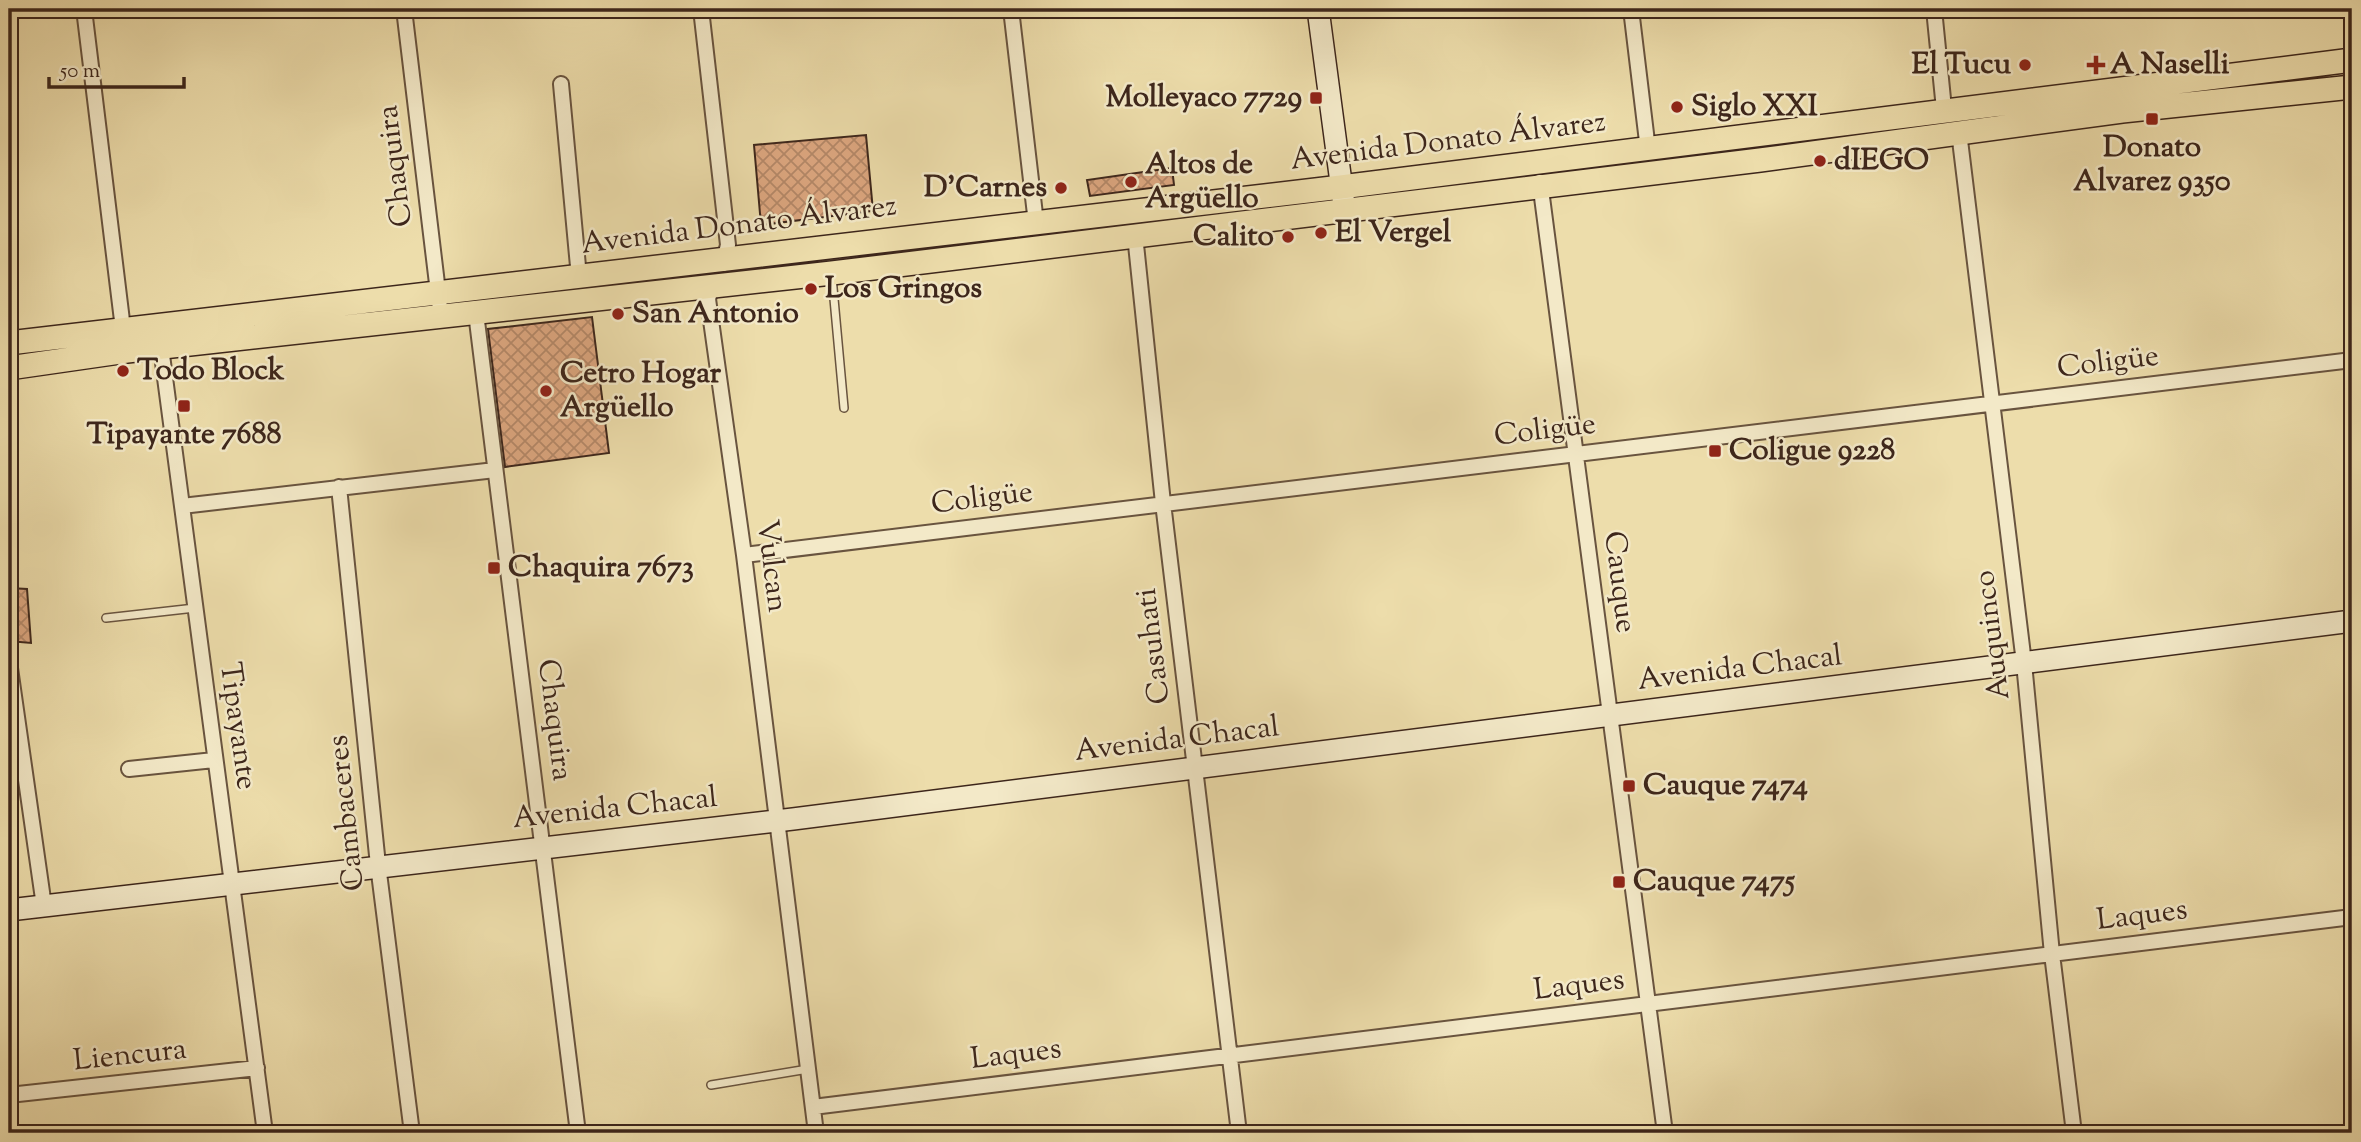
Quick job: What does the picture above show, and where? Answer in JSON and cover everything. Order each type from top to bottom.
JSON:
[{"type":"main road","points":[[1318,9],[1345,210]]},
{"type":"main road","name":"Avenida Donato Álvarez","points":[[9,344],[125,340],[159,336],[437,293],[1648,150],[1944,109],[2352,60]]},
{"type":"main road","name":"Avenida Donato Álvarez","points":[[159,336],[441,317],[710,287],[1541,187],[1959,132],[2352,87]]},
{"type":"main road","name":"Avenida Donato Álvarez","points":[[9,368],[125,340]]},
{"type":"main road","name":"Avenida Chacal","points":[[9,910],[776,821],[2352,621]]},
{"type":"street","points":[[84,9],[125,340]]},
{"type":"street","name":"Chaquira","points":[[404,9],[441,317]]},
{"type":"street","points":[[701,9],[728,245],[725,259],[710,287]]},
{"type":"street","points":[[1011,9],[1036,223]]},
{"type":"street","points":[[1631,9],[1648,150]]},
{"type":"street","points":[[1934,9],[1944,109]]},
{"type":"street","points":[[561,84],[579,277]]},
{"type":"street","name":"Auquinco","points":[[1959,132],[2024,663],[2052,954],[2074,1133]]},
{"type":"street","name":"Cauque","points":[[1537,163],[1665,1133]]},
{"type":"street","name":"Casuhati","points":[[1135,235],[1163,503],[1239,1133]]},
{"type":"street","name":"Vulcan","points":[[710,287],[708,299],[744,555],[816,1133]]},
{"type":"street","name":"Chaquira","points":[[475,313],[578,1133]]},
{"type":"street","name":"Tipayante","points":[[159,336],[265,1133]]},
{"type":"street","name":"Coligüe","points":[[744,555],[2352,360]]},
{"type":"street","points":[[182,506],[495,470]]},
{"type":"street","name":"Cambaceres","points":[[339,487],[378,866],[412,1133]]},
{"type":"street","points":[[9,660],[13,728],[44,906]]},
{"type":"street","points":[[129,769],[214,760]]},
{"type":"street","name":"Laques","points":[[813,1107],[2352,917]]},
{"type":"street","name":"Liencura","points":[[9,1095],[257,1068]]},
{"type":"lane","points":[[831,273],[844,408]]},
{"type":"lane","points":[[106,618],[195,608]]},
{"type":"lane","points":[[711,1085],[808,1069]]},
{"type":"building","points":[[866,135],[873,211],[761,225],[754,145]]},
{"type":"building","name":"Altos de Argüello","points":[[1172,168],[1174,185],[1090,196],[1087,180]]},
{"type":"building","name":"Cetro Hogar Argüello","points":[[592,317],[609,453],[505,467],[488,329]]},
{"type":"building","points":[[9,588],[27,589],[31,643],[9,641]]},
{"type":"place","name":"El Tucu","points":[[2025,65]]},
{"type":"place","name":"A Naselli","points":[[2096,65]]},
{"type":"place","name":"Molleyaco 7729","points":[[1316,98]]},
{"type":"place","name":"Siglo XXI","points":[[1677,107]]},
{"type":"place","name":"Donato Alvarez 9350","points":[[2152,119]]},
{"type":"place","name":"dIEGO","points":[[1820,161]]},
{"type":"place","name":"Altos de Argüello","points":[[1131,182]]},
{"type":"place","name":"D'Carnes","points":[[1061,188]]},
{"type":"place","name":"El Vergel","points":[[1321,233]]},
{"type":"place","name":"Calito","points":[[1288,237]]},
{"type":"place","name":"Los Gringos","points":[[811,289]]},
{"type":"place","name":"San Antonio","points":[[618,314]]},
{"type":"place","name":"Todo Block","points":[[123,371]]},
{"type":"place","name":"Cetro Hogar Argüello","points":[[546,391]]},
{"type":"place","name":"Tipayante 7688","points":[[184,406]]},
{"type":"place","name":"Coligue 9228","points":[[1715,451]]},
{"type":"place","name":"Chaquira 7673","points":[[494,568]]},
{"type":"place","name":"Cauque 7474","points":[[1629,786]]},
{"type":"place","name":"Cauque 7475","points":[[1619,882]]}]
